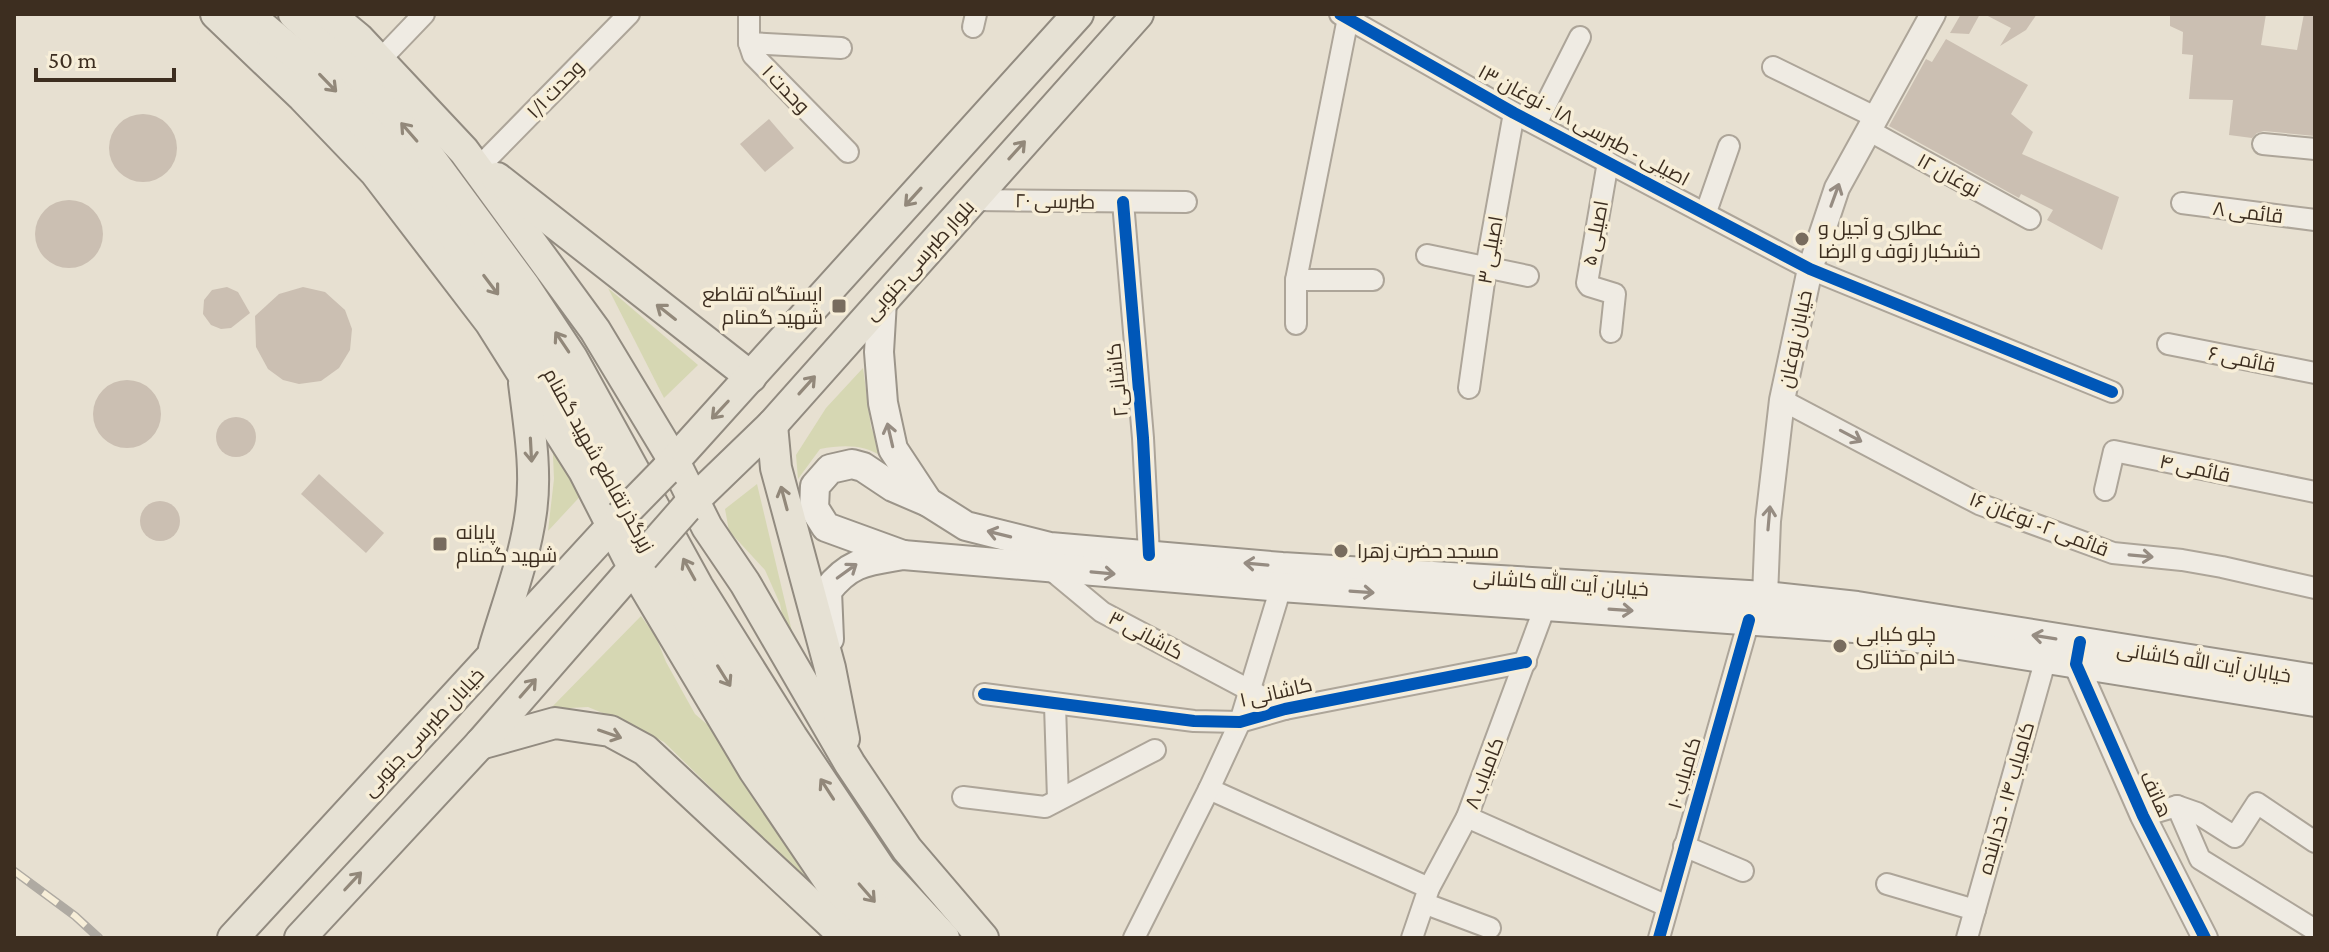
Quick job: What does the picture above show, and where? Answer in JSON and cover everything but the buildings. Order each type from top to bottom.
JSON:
[{"type":"main road","points":[[216,14],[303,97],[375,172],[490,322],[616,521],[754,770],[844,903],[876,938]]},
{"type":"main road","name":"زیرگذر تقاطع شهید گمنام","points":[[247,14],[324,78],[392,155],[507,305],[552,373],[677,602],[756,727],[861,887],[909,938]]},
{"type":"main road","name":"زیرگذر تقاطع شهید گمنام","points":[[294,14],[342,57],[416,139],[525,287],[572,358],[698,587],[784,724],[881,870],[944,938]]},
{"type":"main road","points":[[329,14],[358,38],[472,158],[751,377]]},
{"type":"main road","points":[[669,466],[1078,14]]},
{"type":"main road","name":"بلوار طبرسی جنوبی","points":[[638,562],[690,504],[772,425],[1138,14]]},
{"type":"main road","points":[[472,158],[595,330],[690,504],[745,583],[850,764],[907,849],[983,938]]},
{"type":"main road","name":"خیابان آیت الله کاشانی","points":[[882,301],[879,352],[883,403],[893,449],[928,502],[966,526],[1050,547],[1282,567],[1765,596],[1857,606],[2315,702]]},
{"type":"main road","points":[[491,658],[531,511],[531,448],[523,373]]},
{"type":"main road","points":[[772,425],[776,468],[830,668],[850,764]]},
{"type":"main road","points":[[903,555],[826,527],[814,508],[815,486],[830,469],[852,464],[928,502]]},
{"type":"main road","name":"خیابان طبرسی جنوبی","points":[[233,938],[669,466]]},
{"type":"main road","name":"خیابان آیت الله کاشانی","points":[[830,668],[827,591],[841,573],[860,563],[903,555],[1281,587],[1854,628],[2046,658],[2078,653],[2315,679]]},
{"type":"main road","points":[[300,938],[480,744],[638,562]]},
{"type":"main road","points":[[480,744],[555,723],[610,731],[645,750],[847,938]]},
{"type":"street","points":[[379,61],[424,14]]},
{"type":"street","name":"وحدت ۱/۱","points":[[472,158],[629,14]]},
{"type":"street","name":"وحدت ۱","points":[[749,14],[749,43],[753,55],[848,152]]},
{"type":"street","name":"خیابان نوغان","points":[[1765,596],[1768,521],[1782,400],[1810,269],[1837,188],[1933,14]]},
{"type":"street","points":[[1296,324],[1296,280],[1344,16]]},
{"type":"street","name":"اصیلی - طبرسی ۱۸ - نوغان ۱۳","points":[[1344,16],[1514,113],[1810,269],[2112,392]]},
{"type":"street","points":[[1536,124],[1580,37]]},
{"type":"street","points":[[749,43],[841,48]]},
{"type":"street","name":"نوغان ۱۲","points":[[1773,67],[2030,219]]},
{"type":"street","name":"اصیلی ۳","points":[[1469,388],[1486,268],[1514,113]]},
{"type":"street","points":[[2263,144],[2315,149]]},
{"type":"street","points":[[1706,212],[1729,146]]},
{"type":"street","name":"اصیلی ۵","points":[[1608,162],[1587,283],[1615,294],[1611,332]]},
{"type":"street","name":"طبرسی ۲۰","points":[[973,200],[1186,202]]},
{"type":"street","name":"کاشانی۲","points":[[1123,202],[1143,438],[1149,555]]},
{"type":"street","name":"قائمی ۸","points":[[2182,203],[2315,220]]},
{"type":"street","points":[[1427,255],[1528,276]]},
{"type":"street","points":[[1296,280],[1373,280]]},
{"type":"street","name":"قائمی ۶","points":[[2168,344],[2315,373]]},
{"type":"street","name":"قائمی ۲- نوغان ۱۶","points":[[1782,400],[1979,504],[2113,553],[2208,564],[2315,588]]},
{"type":"street","name":"قائمی ۴","points":[[2105,490],[2114,451],[2315,492]]},
{"type":"street","name":"کاشانی ۳","points":[[1049,568],[1102,612],[1285,709]]},
{"type":"street","points":[[1134,938],[1240,722],[1281,587]]},
{"type":"street","name":"کامیاب ۸","points":[[1412,938],[1428,896],[1467,817],[1546,604]]},
{"type":"street","name":"کامیاب ۱۰","points":[[1659,938],[1749,620]]},
{"type":"street","name":"هاتف","points":[[2078,653],[2143,816],[2205,938]]},
{"type":"street","name":"کامیاب ۱۴ - خدابنده","points":[[1967,938],[2046,658]]},
{"type":"street","name":"کاشانی ۱","points":[[984,694],[1194,721],[1240,722],[1285,709],[1526,662]]},
{"type":"street","points":[[1055,705],[1058,799]]},
{"type":"street","points":[[963,797],[1045,807],[1155,750]]},
{"type":"street","points":[[1209,789],[1490,928]]},
{"type":"street","points":[[2143,816],[2177,806],[2197,813],[2235,837],[2257,803],[2315,842]]},
{"type":"street","points":[[2177,806],[2200,859],[2315,930]]},
{"type":"street","points":[[1467,817],[1667,906]]},
{"type":"street","points":[[1684,846],[1743,871]]},
{"type":"street","points":[[1887,884],[1975,910]]},
{"type":"green space","points":[[608,288],[698,365],[664,398]]},
{"type":"green space","points":[[863,368],[871,427],[883,457],[853,447],[820,449],[798,479],[796,455],[826,408]]},
{"type":"green space","points":[[552,432],[587,489],[548,531],[554,479]]},
{"type":"green space","points":[[757,484],[795,644],[787,639],[780,604],[765,570],[729,531],[725,509]]},
{"type":"green space","points":[[641,616],[656,637],[695,714],[716,732],[803,873],[818,892],[664,742],[588,707],[550,709]]},
{"type":"railway","points":[[14,871],[75,916],[99,938]]},
{"type":"cycle path","points":[[1340,14],[1514,113],[1810,269],[2112,392]]},
{"type":"cycle path","points":[[1123,202],[1143,438],[1149,555]]},
{"type":"cycle path","points":[[1659,938],[1749,620]]},
{"type":"cycle path","points":[[2080,642],[2076,664],[2143,816],[2205,938]]},
{"type":"cycle path","points":[[984,694],[1194,721],[1240,722],[1285,709],[1526,662]]},
{"type":"place","name":"عطاری و آجیل و خشکبار رئوف و الرضا","points":[[1802,239]]},
{"type":"place","name":"ایستگاه تقاطع شهید گمنام","points":[[839,306]]},
{"type":"place","name":"پایانه شهید گمنام","points":[[440,544]]},
{"type":"place","name":"مسجد حضرت زهرا","points":[[1341,551]]},
{"type":"place","name":"چلو کبابی خانم مختاری","points":[[1840,646]]}]
